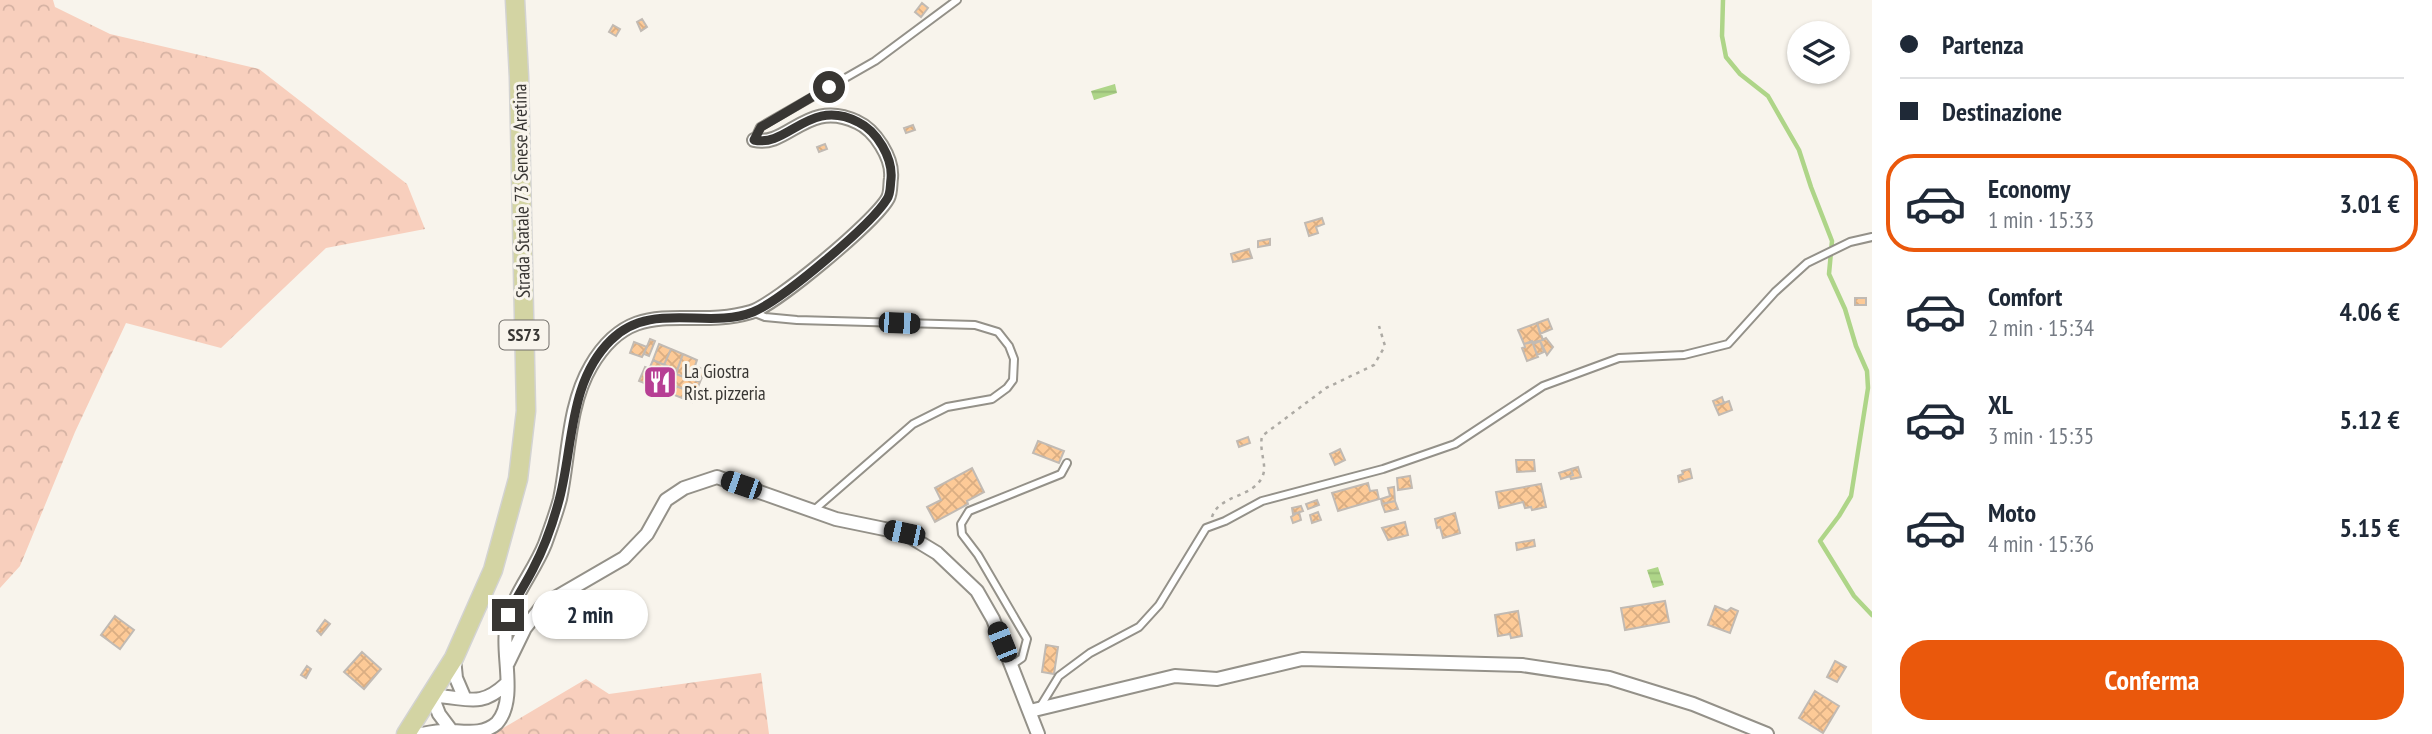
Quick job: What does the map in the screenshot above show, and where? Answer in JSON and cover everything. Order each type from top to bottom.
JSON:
[{"type":"main road","name":"Strada Statale 73 Senese Aretina","points":[[406,734],[454,658],[493,570],[518,479],[526,411],[519,77],[514,0]]},
{"type":"street","points":[[422,734],[452,730],[484,732],[496,725],[502,716],[507,702],[508,663],[505,634],[508,615],[544,546],[559,502],[577,403],[590,367],[611,340],[631,325],[658,318],[729,316],[753,312],[812,271],[853,236],[889,196],[892,171],[884,150],[872,133],[859,122],[837,116],[818,117],[803,122],[771,141],[754,140]]},
{"type":"street","points":[[508,663],[525,628],[543,606],[624,558],[647,534],[666,500],[684,488],[717,477],[836,519],[904,533],[937,553],[978,591],[1035,710],[1038,734]]},
{"type":"street","points":[[454,658],[456,678],[465,699]]},
{"type":"street","points":[[1035,710],[1175,676],[1217,679],[1302,659],[1522,665],[1609,678],[1693,704],[1767,734]]},
{"type":"street","points":[[452,730],[439,714],[432,696],[482,700],[493,696],[506,684]]},
{"type":"lane","points":[[754,140],[761,127],[875,61],[957,0]]},
{"type":"lane","points":[[1035,710],[1059,676],[1090,653],[1139,627],[1146,620],[1159,604],[1206,528],[1262,501],[1383,469],[1455,444],[1542,386],[1619,358],[1684,355],[1728,344],[1775,292],[1807,263],[1850,242],[1872,237]]},
{"type":"lane","points":[[753,312],[765,317],[797,320],[975,325],[998,332],[1009,346],[1014,359],[1013,380],[1007,388],[992,399],[947,407],[913,424],[813,511]]},
{"type":"lane","points":[[1012,665],[1022,658],[1027,639],[978,555],[962,534],[961,524],[969,511],[1061,474],[1067,463]]},
{"type":"path","points":[[1209,527],[1214,511],[1223,502],[1251,489],[1263,478],[1265,467],[1260,448],[1262,436],[1326,388],[1374,365],[1385,346],[1379,326]]},
{"type":"green space","points":[[0,0],[53,0],[55,7],[110,34],[259,69],[407,184],[425,229],[326,248],[221,348],[126,323],[75,432],[20,566],[0,588]]},
{"type":"green space","points":[[761,673],[769,734],[493,734],[586,679],[609,694]]},
{"type":"shaded area","points":[[1115,84],[1117,93],[1094,100],[1091,91]]},
{"type":"shaded area","points":[[1658,567],[1664,585],[1653,588],[1647,570]]},
{"type":"building","points":[[922,3],[928,8],[921,17],[915,12]]},
{"type":"building","points":[[642,19],[647,27],[641,31],[637,22]]},
{"type":"building","points":[[613,25],[620,29],[616,36],[609,32]]},
{"type":"building","points":[[913,125],[915,130],[906,133],[904,128]]},
{"type":"building","points":[[825,144],[827,149],[819,152],[817,147]]},
{"type":"building","points":[[1322,218],[1324,224],[1316,227],[1318,233],[1309,236],[1305,223]]},
{"type":"building","points":[[1270,239],[1270,245],[1258,247],[1258,241]]},
{"type":"building","points":[[1249,249],[1252,258],[1233,262],[1231,254]]},
{"type":"building","points":[[1855,298],[1866,298],[1866,305],[1855,305]]},
{"type":"building","points":[[1548,319],[1552,329],[1540,334],[1537,323]]},
{"type":"building","points":[[1537,323],[1543,340],[1524,344],[1518,330]]},
{"type":"building","points":[[1546,338],[1553,347],[1547,355],[1540,341]]},
{"type":"building","points":[[650,339],[655,341],[649,356],[644,354]]},
{"type":"building","points":[[1532,341],[1538,357],[1527,361],[1522,348],[1525,347],[1524,344]]},
{"type":"building","points":[[1540,341],[1544,352],[1537,355],[1533,344]]},
{"type":"building","points":[[634,342],[647,347],[642,357],[630,353]]},
{"type":"building","points":[[659,344],[671,349],[664,365],[653,360]]},
{"type":"building","points":[[671,349],[683,354],[677,370],[664,365]]},
{"type":"building","points":[[683,354],[697,360],[690,380],[676,374]]},
{"type":"building","points":[[653,360],[677,370],[676,374],[700,382],[695,394],[647,374]]},
{"type":"building","points":[[695,366],[705,370],[700,382],[690,378]]},
{"type":"building","points":[[645,367],[649,369],[647,374],[695,394],[692,402],[639,381]]},
{"type":"building","points":[[1722,397],[1724,403],[1715,406],[1713,401]]},
{"type":"building","points":[[1729,401],[1732,410],[1719,415],[1715,406]]},
{"type":"building","points":[[1248,437],[1250,443],[1239,447],[1237,441]]},
{"type":"building","points":[[1038,441],[1064,451],[1059,463],[1033,453]]},
{"type":"building","points":[[1340,449],[1345,460],[1335,465],[1330,454]]},
{"type":"building","points":[[1516,460],[1534,460],[1535,471],[1517,472]]},
{"type":"building","points":[[1578,467],[1581,477],[1571,479],[1571,469]]},
{"type":"building","points":[[972,468],[984,492],[935,522],[927,507],[941,500],[935,488]]},
{"type":"building","points":[[1571,469],[1573,475],[1561,479],[1559,473]]},
{"type":"building","points":[[1690,469],[1692,478],[1679,482],[1678,476],[1683,474],[1682,471]]},
{"type":"building","points":[[1410,476],[1412,488],[1398,490],[1397,478]]},
{"type":"building","points":[[1368,483],[1370,491],[1377,490],[1379,499],[1338,511],[1332,493]]},
{"type":"building","points":[[1541,484],[1546,507],[1532,510],[1531,507],[1525,508],[1523,502],[1499,508],[1496,492]]},
{"type":"building","points":[[1394,487],[1395,501],[1382,504],[1381,499],[1390,496],[1388,488]]},
{"type":"building","points":[[1317,500],[1319,505],[1308,509],[1306,504]]},
{"type":"building","points":[[1395,501],[1398,509],[1385,512],[1382,504]]},
{"type":"building","points":[[1301,506],[1303,511],[1293,514],[1292,508]]},
{"type":"building","points":[[1299,512],[1301,520],[1293,523],[1291,517]]},
{"type":"building","points":[[1318,512],[1321,520],[1312,523],[1310,515]]},
{"type":"building","points":[[1455,513],[1460,533],[1443,538],[1435,519]]},
{"type":"building","points":[[1405,522],[1408,535],[1388,540],[1382,528]]},
{"type":"building","points":[[1534,540],[1535,546],[1517,550],[1516,543]]},
{"type":"building","points":[[1665,601],[1669,622],[1625,630],[1621,608]]},
{"type":"building","points":[[1715,606],[1727,611],[1731,608],[1738,611],[1730,633],[1708,625]]},
{"type":"building","points":[[1518,611],[1522,636],[1498,636],[1495,615]]},
{"type":"building","points":[[115,616],[134,630],[120,649],[101,635]]},
{"type":"building","points":[[325,620],[330,624],[321,635],[317,631]]},
{"type":"building","points":[[1046,645],[1058,647],[1054,674],[1042,672]]},
{"type":"building","points":[[362,652],[381,669],[364,689],[344,672]]},
{"type":"building","points":[[1835,661],[1846,667],[1837,682],[1827,677]]},
{"type":"building","points":[[307,666],[311,669],[306,678],[301,675]]},
{"type":"building","points":[[1815,691],[1839,706],[1823,733],[1799,718]]},
{"type":"waterway","points":[[1723,0],[1722,36],[1726,57],[1740,74],[1768,96],[1799,150],[1832,241],[1829,274],[1845,309],[1867,371],[1868,388],[1851,496],[1820,541],[1854,596],[1872,615]]},
{"type":"place","name":"La Giostra Rist. pizzeria","points":[[660,382]]},
{"type":"route","points":[[508,615],[544,546],[559,502],[577,403],[590,367],[611,340],[631,325],[658,318],[729,316],[753,312],[812,271],[853,236],[889,196],[892,171],[884,150],[872,133],[859,122],[837,116],[818,117],[803,122],[771,141],[754,140],[761,127],[829,87]]}]
